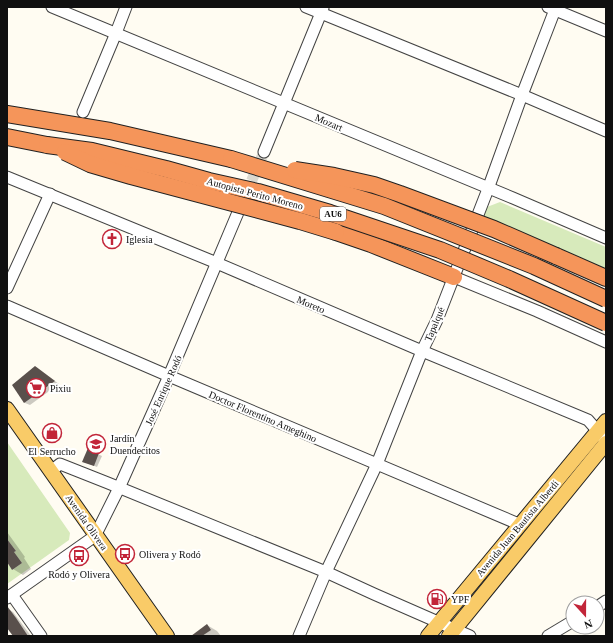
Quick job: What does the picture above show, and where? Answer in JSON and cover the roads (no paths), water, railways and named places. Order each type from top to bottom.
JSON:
[{"type":"highway","name":"AU6","points":[[7,114],[110,131],[231,159],[384,206],[534,266],[606,299]]},
{"type":"highway","name":"Autopista Perito Moreno","points":[[7,137],[47,145],[92,151],[258,192],[330,213],[440,250],[509,279],[606,323]]},
{"type":"highway","points":[[47,145],[90,164],[336,232],[371,244],[454,277]]},
{"type":"highway","points":[[231,159],[334,176],[400,194],[494,229],[606,278]]},
{"type":"main road","name":"Avenida Olivera","points":[[7,409],[95,536],[167,636]]},
{"type":"main road","name":"Avenida Juan Bautista Alberdi","points":[[428,636],[602,426]]},
{"type":"main road","name":"Avenida Juan Bautista Alberdi","points":[[451,633],[606,443]]},
{"type":"street","name":"Mozart","points":[[52,7],[606,238]]},
{"type":"street","points":[[83,112],[126,7]]},
{"type":"street","points":[[306,7],[322,10],[606,131]]},
{"type":"street","points":[[553,8],[606,31]]},
{"type":"street","name":"Tapalqué","points":[[299,636],[326,572],[377,464],[422,351],[437,320],[488,189],[553,8]]},
{"type":"street","points":[[264,152],[322,10]]},
{"type":"street","name":"Moreto","points":[[7,176],[602,426],[602,436],[606,443]]},
{"type":"street","points":[[7,288],[50,194]]},
{"type":"street","name":"José Enrique Rodó","points":[[9,596],[95,536],[119,488],[169,376],[239,210]]},
{"type":"street","points":[[454,277],[537,311],[606,342]]},
{"type":"street","name":"Doctor Florentino Ameghino","points":[[7,306],[520,525]]},
{"type":"street","points":[[51,471],[60,464],[326,572],[439,623],[451,633],[470,636]]},
{"type":"street","points":[[9,596],[41,636]]},
{"type":"street","points":[[548,636],[565,626]]},
{"type":"tunnel","points":[[245,196],[264,152]]},
{"type":"place","name":"Iglesia","points":[[112,239]]},
{"type":"place","name":"Pixiu","points":[[36,388]]},
{"type":"place","name":"El Serrucho","points":[[52,433]]},
{"type":"place","name":"Jardín Duendecitos","points":[[96,444]]},
{"type":"place","name":"Olivera y Rodó","points":[[125,554]]},
{"type":"place","name":"Rodó y Olivera","points":[[79,556]]},
{"type":"place","name":"YPF","points":[[437,599]]}]
